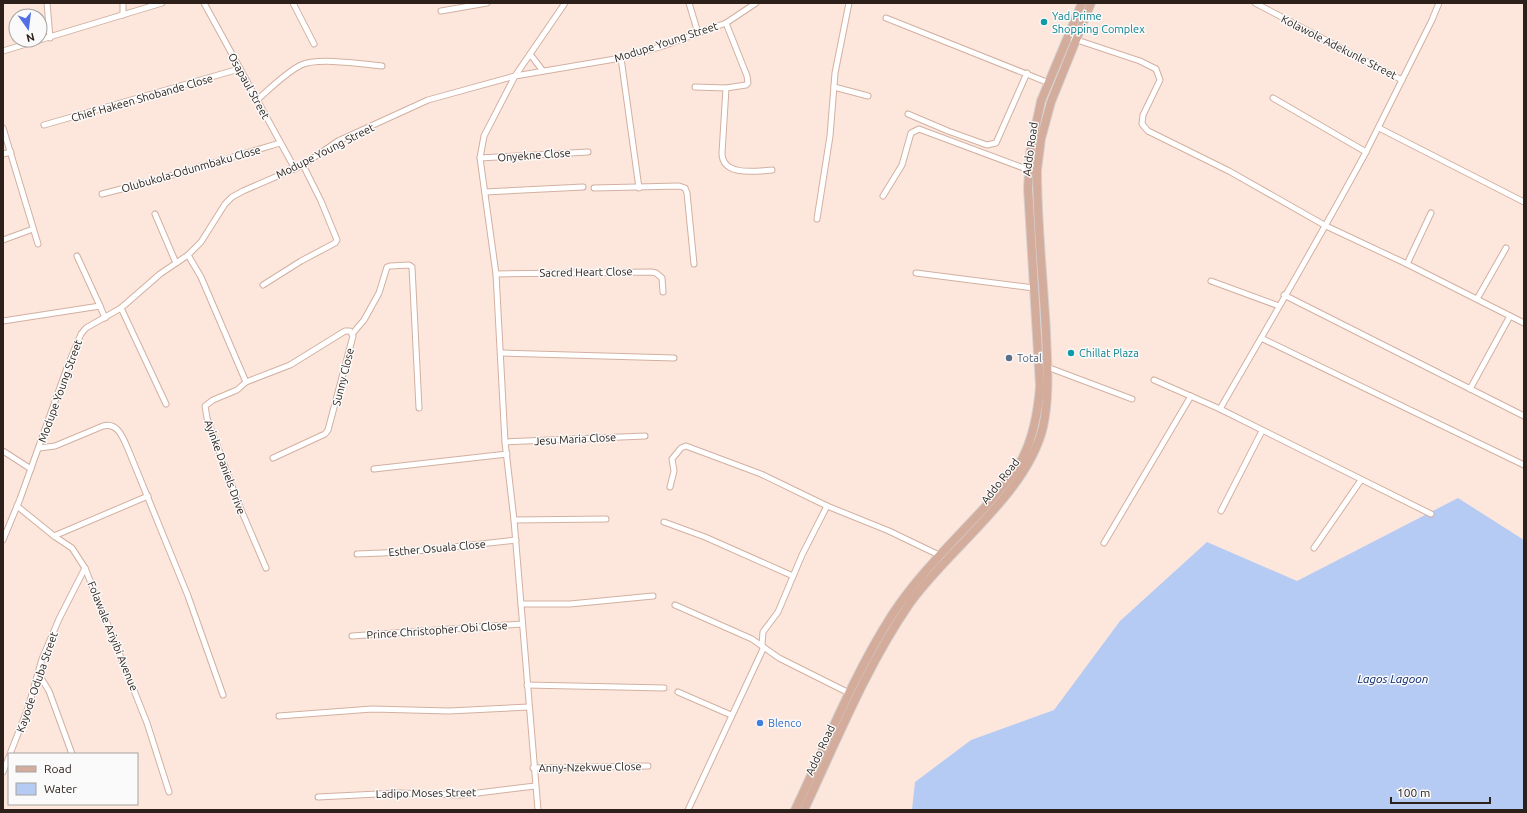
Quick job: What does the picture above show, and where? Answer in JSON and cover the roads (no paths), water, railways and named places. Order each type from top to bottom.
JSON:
[{"type":"main road","name":"Addo Road","points":[[804,810],[860,691],[890,632],[911,602],[1008,491],[1027,465],[1043,427],[1048,394],[1037,170],[1041,139],[1049,108],[1072,39],[1082,3]]},
{"type":"main road","name":"Addo Road","points":[[795,810],[849,693],[892,614],[918,580],[941,556],[1014,472],[1021,460],[1031,436],[1037,417],[1040,386],[1029,209],[1029,170],[1037,117],[1049,83],[1091,3]]},
{"type":"street","points":[[47,3],[50,38]]},
{"type":"street","points":[[123,3],[123,15]]},
{"type":"street","points":[[3,51],[162,3]]},
{"type":"street","name":"Osapaul Street","points":[[204,3],[295,169]]},
{"type":"street","points":[[292,3],[314,44]]},
{"type":"street","points":[[441,11],[487,3]]},
{"type":"street","points":[[538,810],[533,768],[516,540],[505,442],[496,274],[480,158],[484,136],[515,76],[565,3]]},
{"type":"street","points":[[689,3],[698,33]]},
{"type":"street","name":"Modupe Young Street","points":[[4,537],[81,334],[86,328],[120,308],[160,274],[188,255],[201,242],[225,204],[232,198],[242,191],[295,169],[338,141],[423,102],[515,76],[621,58],[726,23],[756,3]]},
{"type":"street","points":[[817,219],[830,136],[839,48],[849,3]]},
{"type":"street","name":"Kolawole Adekunle Street","points":[[1254,3],[1402,80]]},
{"type":"street","points":[[1220,409],[1284,295],[1326,226],[1379,128],[1439,3]]},
{"type":"street","points":[[886,18],[1049,83]]},
{"type":"street","points":[[695,88],[726,88],[746,85],[748,80],[726,23]]},
{"type":"street","points":[[1072,39],[1140,61],[1156,69],[1160,80],[1143,115],[1142,124],[1148,130],[1229,171],[1326,226],[1407,264],[1524,323]]},
{"type":"street","points":[[530,54],[543,71]]},
{"type":"street","points":[[621,58],[639,188]]},
{"type":"street","points":[[257,100],[286,75],[305,63],[327,62],[382,66]]},
{"type":"street","name":"Chief Hakeen Shobande Close","points":[[44,125],[239,69]]},
{"type":"street","points":[[908,114],[948,131],[987,145],[994,145],[1027,74]]},
{"type":"street","points":[[834,87],[868,96]]},
{"type":"street","points":[[726,88],[722,153],[723,161],[730,167],[739,171],[772,170]]},
{"type":"street","points":[[1273,98],[1366,152]]},
{"type":"street","points":[[3,128],[38,244]]},
{"type":"street","points":[[1379,128],[1524,202]]},
{"type":"street","points":[[883,196],[902,165],[911,133],[919,130],[1029,170]]},
{"type":"street","name":"Olubukola-Odunmbaku Close","points":[[102,194],[150,182],[280,143]]},
{"type":"street","points":[[3,154],[11,152]]},
{"type":"street","name":"Onyekne Close","points":[[480,158],[588,152]]},
{"type":"street","points":[[263,285],[301,261],[335,243],[337,240],[321,201],[302,165]]},
{"type":"street","points":[[594,188],[679,186],[684,188],[687,193],[694,264]]},
{"type":"street","points":[[485,192],[582,187]]},
{"type":"street","points":[[1407,264],[1431,213]]},
{"type":"street","points":[[156,214],[176,264]]},
{"type":"street","points":[[3,240],[33,229]]},
{"type":"street","points":[[1477,300],[1506,248]]},
{"type":"street","points":[[188,255],[201,277],[246,382]]},
{"type":"street","points":[[77,256],[105,318]]},
{"type":"street","points":[[353,333],[364,320],[379,293],[387,267],[396,265],[409,265],[412,267],[419,408]]},
{"type":"street","name":"Sacred Heart Close","points":[[496,274],[651,272],[656,273],[662,278],[663,292]]},
{"type":"street","points":[[916,273],[1034,288]]},
{"type":"street","points":[[1211,281],[1278,306]]},
{"type":"street","points":[[1284,295],[1524,416]]},
{"type":"street","points":[[3,321],[100,306]]},
{"type":"street","points":[[120,308],[166,404]]},
{"type":"street","points":[[1470,389],[1510,316]]},
{"type":"street","name":"Sunny Close","points":[[246,382],[290,365],[345,331],[353,333],[342,382],[328,430],[325,434],[273,458]]},
{"type":"street","points":[[1261,338],[1524,465]]},
{"type":"street","points":[[501,353],[674,358]]},
{"type":"street","points":[[1047,367],[1132,399]]},
{"type":"street","points":[[1154,380],[1220,409],[1431,514]]},
{"type":"street","name":"Ayinke Daniels Drive","points":[[246,382],[233,392],[209,402],[205,409],[239,505],[266,568]]},
{"type":"street","points":[[1104,543],[1191,396]]},
{"type":"street","points":[[39,448],[48,448],[103,426],[112,426],[122,436],[188,596],[223,695]]},
{"type":"street","points":[[1221,511],[1262,431]]},
{"type":"street","name":"Jesu Maria Close","points":[[505,442],[645,436]]},
{"type":"street","points":[[670,487],[674,471],[672,459],[683,446],[761,474],[827,506],[889,531],[941,556]]},
{"type":"street","points":[[3,451],[31,469]]},
{"type":"street","points":[[374,469],[507,454]]},
{"type":"street","points":[[1314,548],[1361,480]]},
{"type":"street","points":[[54,536],[148,496]]},
{"type":"street","name":"Folawale Ariyibi Avenue","points":[[17,506],[74,551],[85,568],[148,723],[169,792]]},
{"type":"street","points":[[688,810],[763,649],[763,632],[775,619],[793,576],[827,506]]},
{"type":"street","points":[[514,520],[606,519]]},
{"type":"street","points":[[664,522],[705,537],[793,576]]},
{"type":"street","name":"Esther Osuala Close","points":[[357,554],[407,552],[516,540]]},
{"type":"street","name":"Kayode Oduba Street","points":[[11,753],[22,727],[38,673],[59,619],[85,568]]},
{"type":"street","points":[[521,604],[570,604],[653,596]]},
{"type":"street","points":[[675,605],[752,639],[763,649],[779,658],[849,693]]},
{"type":"street","name":"Prince Christopher Obi Close","points":[[352,636],[522,624]]},
{"type":"street","points":[[38,673],[49,691],[72,753]]},
{"type":"street","points":[[527,685],[664,688]]},
{"type":"street","points":[[678,692],[731,715]]},
{"type":"street","points":[[279,716],[372,709],[449,711],[529,707]]},
{"type":"street","name":"Kayode Oduba Street","points":[[3,772],[8,764]]},
{"type":"street","name":"Anny-Nzekwue Close","points":[[533,768],[648,766]]},
{"type":"street","name":"Ladipo Moses Street","points":[[318,797],[398,793],[462,795],[535,786]]},
{"type":"water","name":"Lagos Lagoon","points":[[1458,498],[1524,540],[1524,810],[912,810],[915,782],[971,740],[1054,710],[1120,621],[1207,542],[1297,581]]},
{"type":"place","name":"Yad Prime Shopping Complex","points":[[1044,22]]},
{"type":"place","name":"Chillat Plaza","points":[[1071,353]]},
{"type":"place","name":"Total","points":[[1009,358]]},
{"type":"place","name":"Blenco","points":[[760,723]]}]
